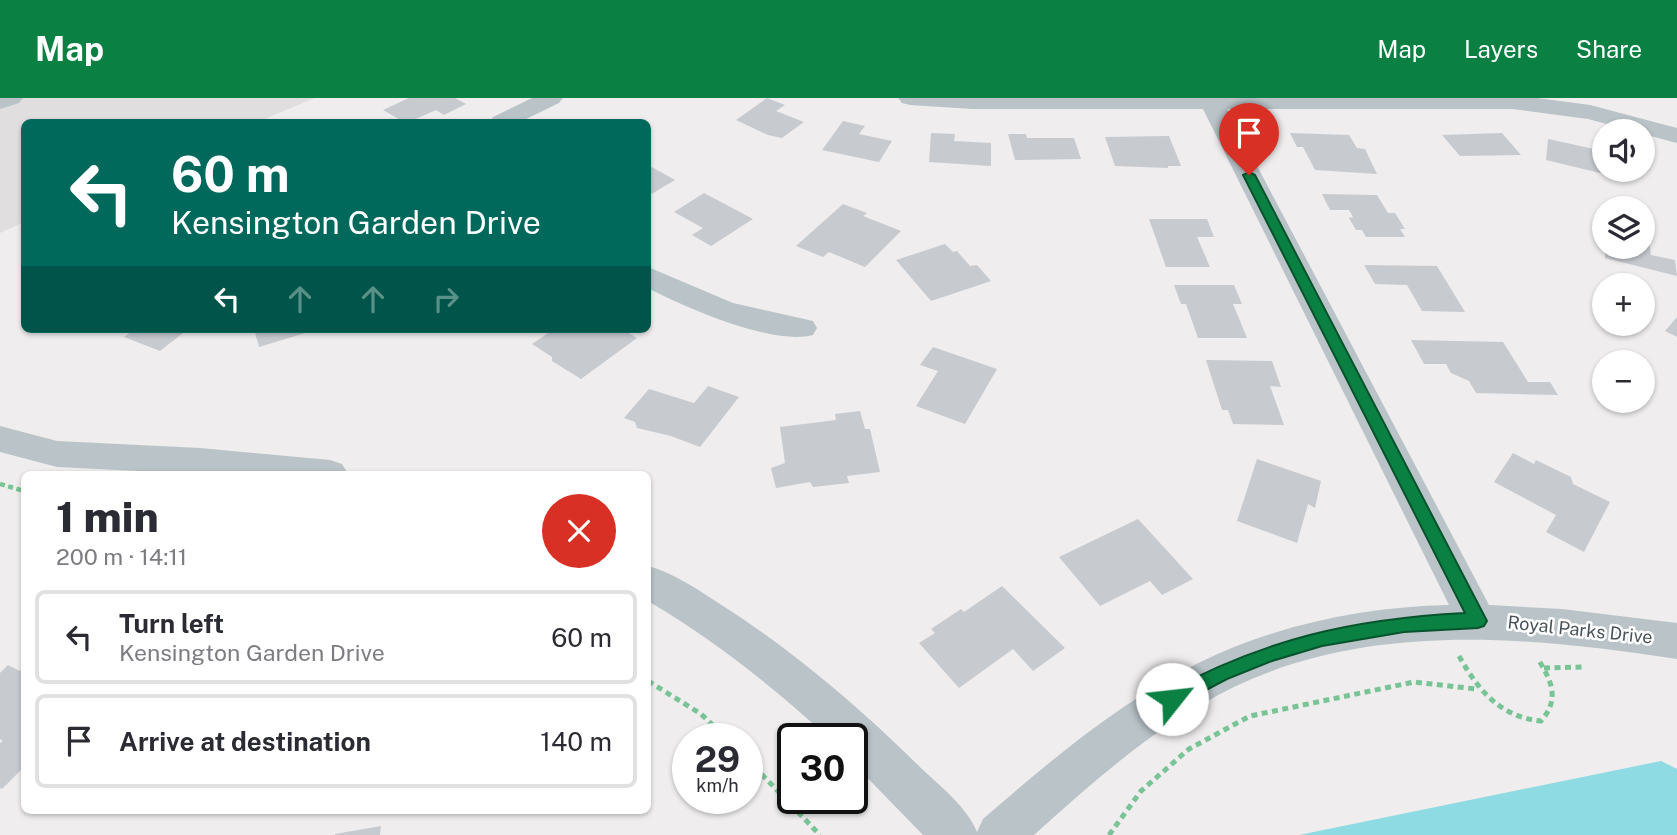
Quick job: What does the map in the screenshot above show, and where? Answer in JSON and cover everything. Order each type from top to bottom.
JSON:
[{"type":"street","points":[[0,102],[11,98]]},
{"type":"street","points":[[508,119],[551,98]]},
{"type":"street","points":[[910,98],[973,102],[1268,99],[1513,102],[1590,112],[1677,136]]},
{"type":"street","points":[[1211,101],[1466,633]]},
{"type":"street","points":[[651,277],[737,317],[802,328]]},
{"type":"street","points":[[0,439],[57,454],[200,461],[300,471]]},
{"type":"street","points":[[651,584],[686,603],[771,660],[868,744],[955,835]]},
{"type":"street","name":"Royal Parks Drive","points":[[999,835],[1104,749],[1162,706],[1220,673],[1270,653],[1322,638],[1404,624],[1466,633],[1551,624],[1677,641]]},
{"type":"path","points":[[0,484],[21,490]]},
{"type":"path","points":[[1466,633],[1476,688]]},
{"type":"path","points":[[1109,835],[1141,791],[1189,749],[1250,716],[1414,682],[1476,688],[1499,707],[1523,721],[1541,721],[1552,710],[1554,687],[1536,656]]},
{"type":"path","points":[[651,683],[701,713],[711,723]]},
{"type":"path","points":[[763,776],[820,835]]},
{"type":"shaded area","points":[[0,98],[315,98],[264,119],[21,119],[21,223],[0,233]]},
{"type":"water","points":[[1661,761],[1677,769],[1677,835],[1299,835]]},
{"type":"building","points":[[409,98],[455,98],[466,104],[444,115],[436,110],[416,119],[399,119],[383,110]]},
{"type":"building","points":[[767,98],[785,105],[776,111],[804,122],[782,138],[768,135],[736,120]]},
{"type":"building","points":[[843,121],[865,126],[859,134],[892,141],[879,162],[822,150]]},
{"type":"building","points":[[931,133],[955,134],[954,141],[991,143],[991,166],[929,162]]},
{"type":"building","points":[[1290,133],[1349,135],[1357,148],[1365,149],[1377,174],[1315,170],[1303,147],[1297,147]]},
{"type":"building","points":[[1502,133],[1521,155],[1460,156],[1442,135]]},
{"type":"building","points":[[1008,134],[1026,134],[1027,138],[1074,138],[1081,159],[1015,160]]},
{"type":"building","points":[[1169,136],[1181,166],[1115,166],[1105,137]]},
{"type":"building","points":[[1548,139],[1592,149],[1592,171],[1546,160]]},
{"type":"building","points":[[651,167],[675,180],[651,194]]},
{"type":"building","points":[[704,193],[753,219],[711,246],[692,235],[703,228],[674,212]]},
{"type":"building","points":[[1322,194],[1377,195],[1388,213],[1395,213],[1405,229],[1400,229],[1405,237],[1366,237],[1362,230],[1356,230],[1349,218],[1353,217],[1349,210],[1330,210]]},
{"type":"building","points":[[843,204],[867,213],[863,216],[901,231],[865,267],[829,252],[823,257],[796,246]]},
{"type":"building","points":[[1149,219],[1207,219],[1214,237],[1197,237],[1210,267],[1166,267]]},
{"type":"building","points":[[945,244],[953,252],[957,251],[970,266],[977,265],[991,281],[931,301],[896,260]]},
{"type":"building","points":[[1655,256],[1675,260],[1677,276],[1609,259],[1655,259]]},
{"type":"building","points":[[1364,265],[1437,266],[1465,312],[1422,311],[1407,285],[1375,284]]},
{"type":"building","points":[[1174,285],[1234,285],[1242,304],[1233,304],[1247,338],[1198,338],[1186,304],[1181,304]]},
{"type":"building","points":[[1677,317],[1677,337],[1665,331]]},
{"type":"building","points":[[130,333],[183,333],[160,351],[124,337]]},
{"type":"building","points":[[255,333],[305,333],[259,347]]},
{"type":"building","points":[[548,333],[629,333],[637,338],[581,379],[552,361],[552,357],[532,344]]},
{"type":"building","points":[[1411,340],[1503,342],[1528,382],[1550,382],[1558,395],[1476,393],[1469,381],[1451,373],[1446,364],[1424,364]]},
{"type":"building","points":[[933,347],[997,369],[965,424],[916,406],[938,371],[920,365]]},
{"type":"building","points":[[1206,360],[1272,361],[1281,387],[1270,386],[1284,425],[1233,424],[1228,410],[1222,410]]},
{"type":"building","points":[[708,386],[739,397],[700,447],[671,436],[637,428],[635,422],[624,418],[649,389],[694,403]]},
{"type":"building","points":[[860,411],[865,429],[870,429],[880,472],[847,476],[849,483],[813,487],[810,482],[776,488],[771,468],[785,463],[780,427],[836,420],[835,414]]},
{"type":"building","points":[[1513,453],[1534,464],[1536,460],[1571,477],[1573,484],[1610,502],[1584,552],[1546,532],[1556,515],[1494,482]]},
{"type":"building","points":[[1257,459],[1321,481],[1315,508],[1308,504],[1297,543],[1237,521]]},
{"type":"building","points":[[1138,519],[1193,579],[1162,595],[1150,581],[1100,606],[1059,557]]},
{"type":"building","points":[[1002,586],[1065,648],[1033,671],[1013,649],[959,688],[919,643],[935,633],[931,629],[961,609],[964,612]]},
{"type":"building","points":[[8,665],[21,670],[21,770],[2,789],[0,788],[0,743],[3,741],[0,739],[0,673]]},
{"type":"building","points":[[381,826],[380,835],[335,835],[335,834]]},
{"type":"route","points":[[1172,699],[1220,673],[1270,653],[1322,638],[1404,624],[1478,621],[1249,175]]}]
